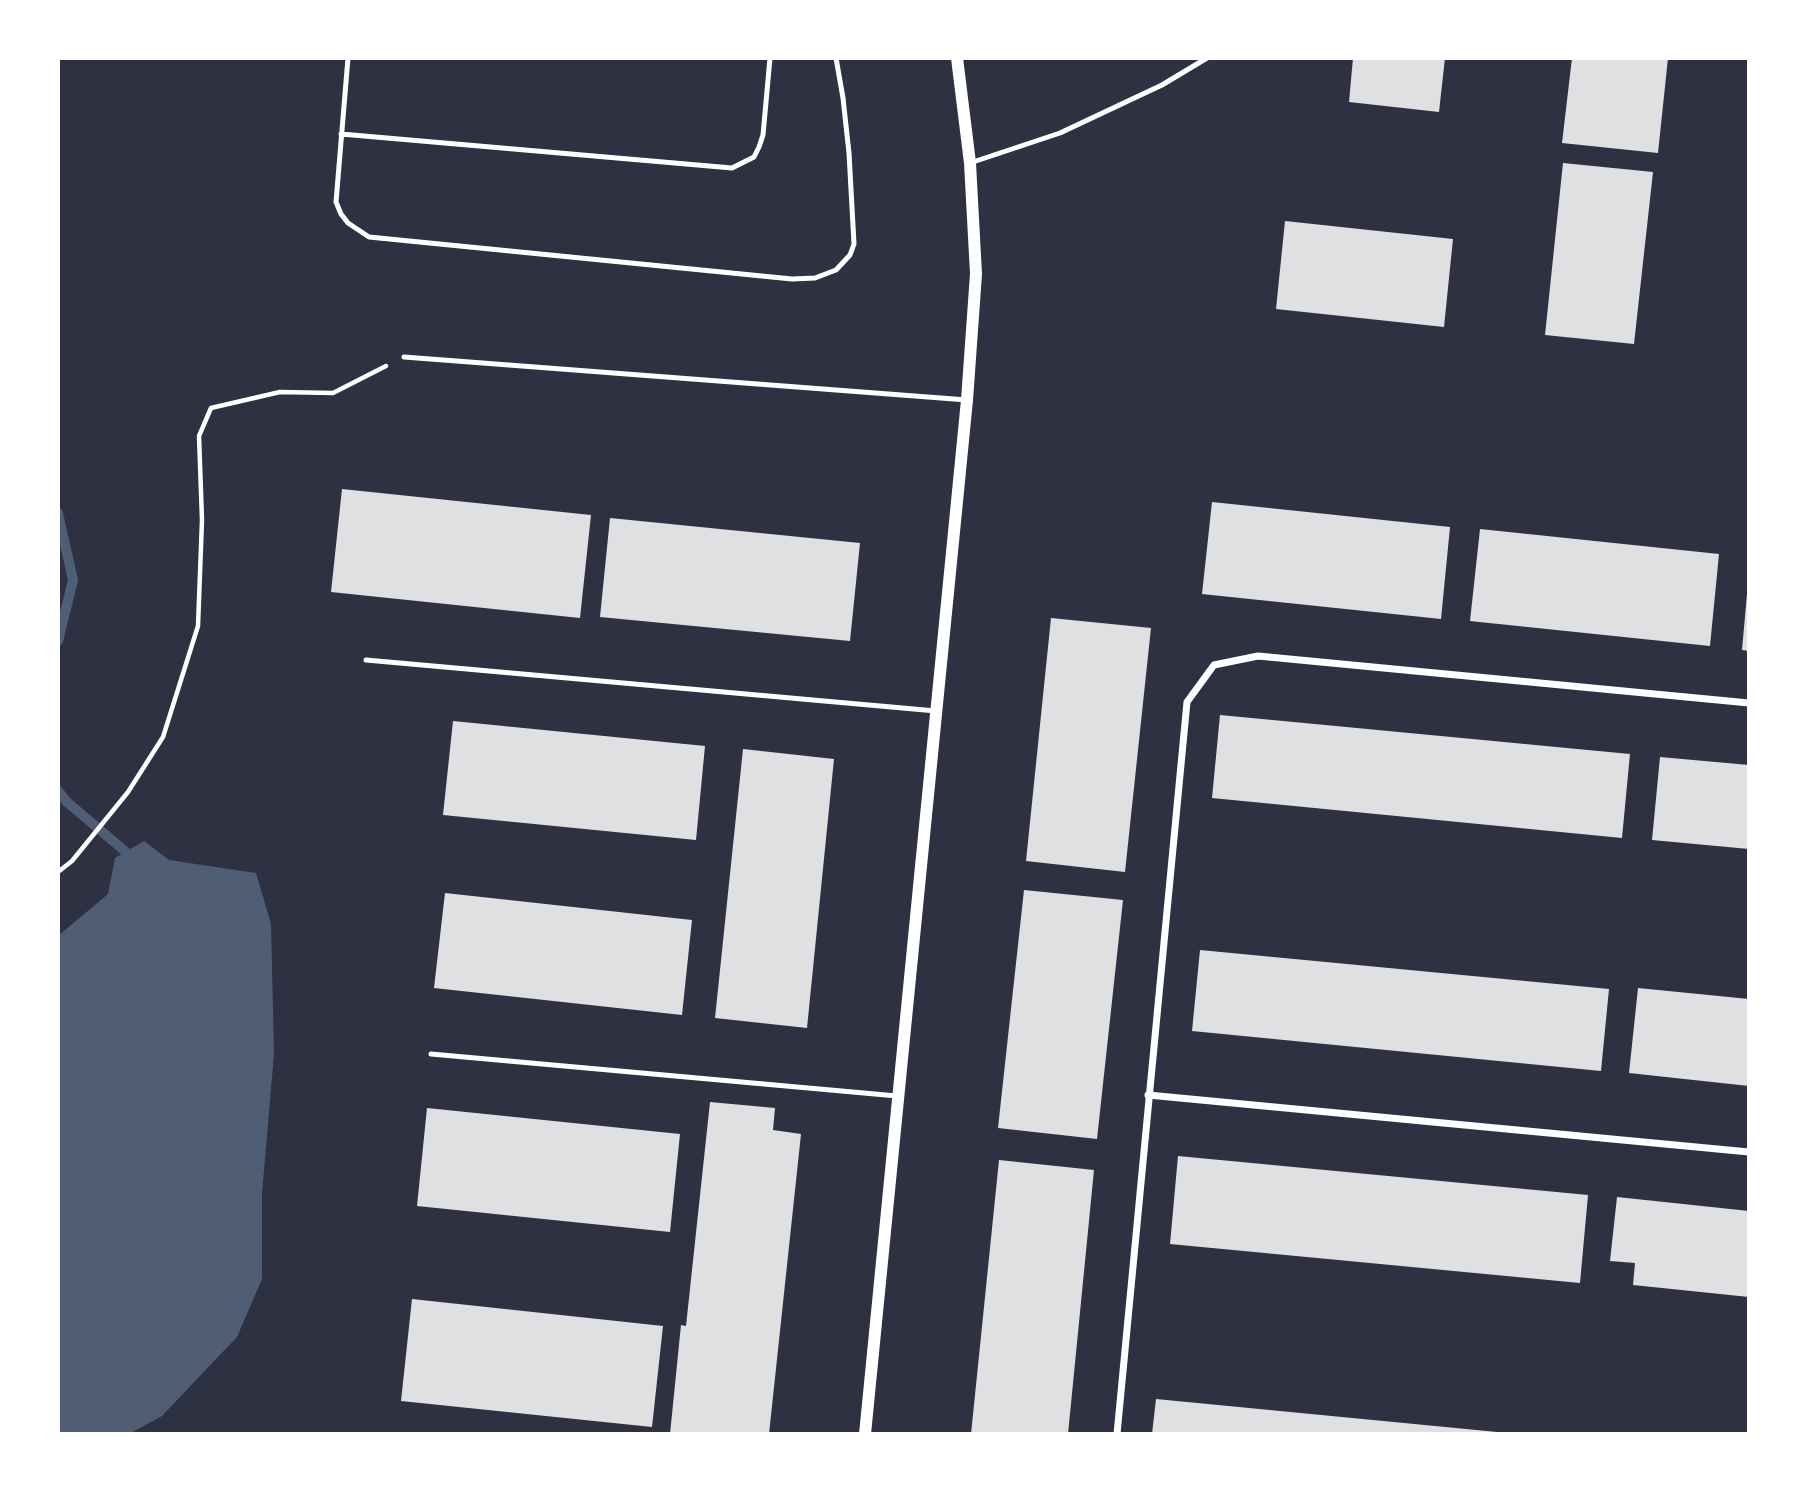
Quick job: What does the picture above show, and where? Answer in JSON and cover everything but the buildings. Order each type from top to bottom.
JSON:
[{"type":"street","points":[[865,1434],[967,400],[975,274],[970,163],[957,58]]},
{"type":"street","points":[[1117,1434],[1187,702],[1213,665],[1258,656],[1749,703]]},
{"type":"street","points":[[1148,1095],[1749,1152]]},
{"type":"lane","points":[[348,58],[337,206],[348,223],[369,237],[765,276],[815,278],[843,264],[853,250],[855,237],[848,139],[836,58]]},
{"type":"lane","points":[[341,134],[732,168],[754,157],[759,147],[763,135],[770,58]]},
{"type":"lane","points":[[970,163],[1060,133],[1162,85],[1208,58]]},
{"type":"lane","points":[[404,357],[967,400]]},
{"type":"lane","points":[[366,660],[936,711]]},
{"type":"lane","points":[[430,1054],[897,1096]]},
{"type":"path","points":[[58,872],[72,861],[128,792],[163,737],[198,626],[202,520],[199,436],[211,408],[280,392],[333,393],[404,357]]},
{"type":"water","points":[[144,841],[169,860],[256,873],[271,924],[274,1054],[262,1194],[262,1279],[237,1337],[162,1416],[129,1434],[58,1434],[58,936],[108,894],[115,858]]},
{"type":"waterway","points":[[58,513],[73,580],[58,641]]},
{"type":"waterway","points":[[58,791],[67,802],[126,852]]}]
